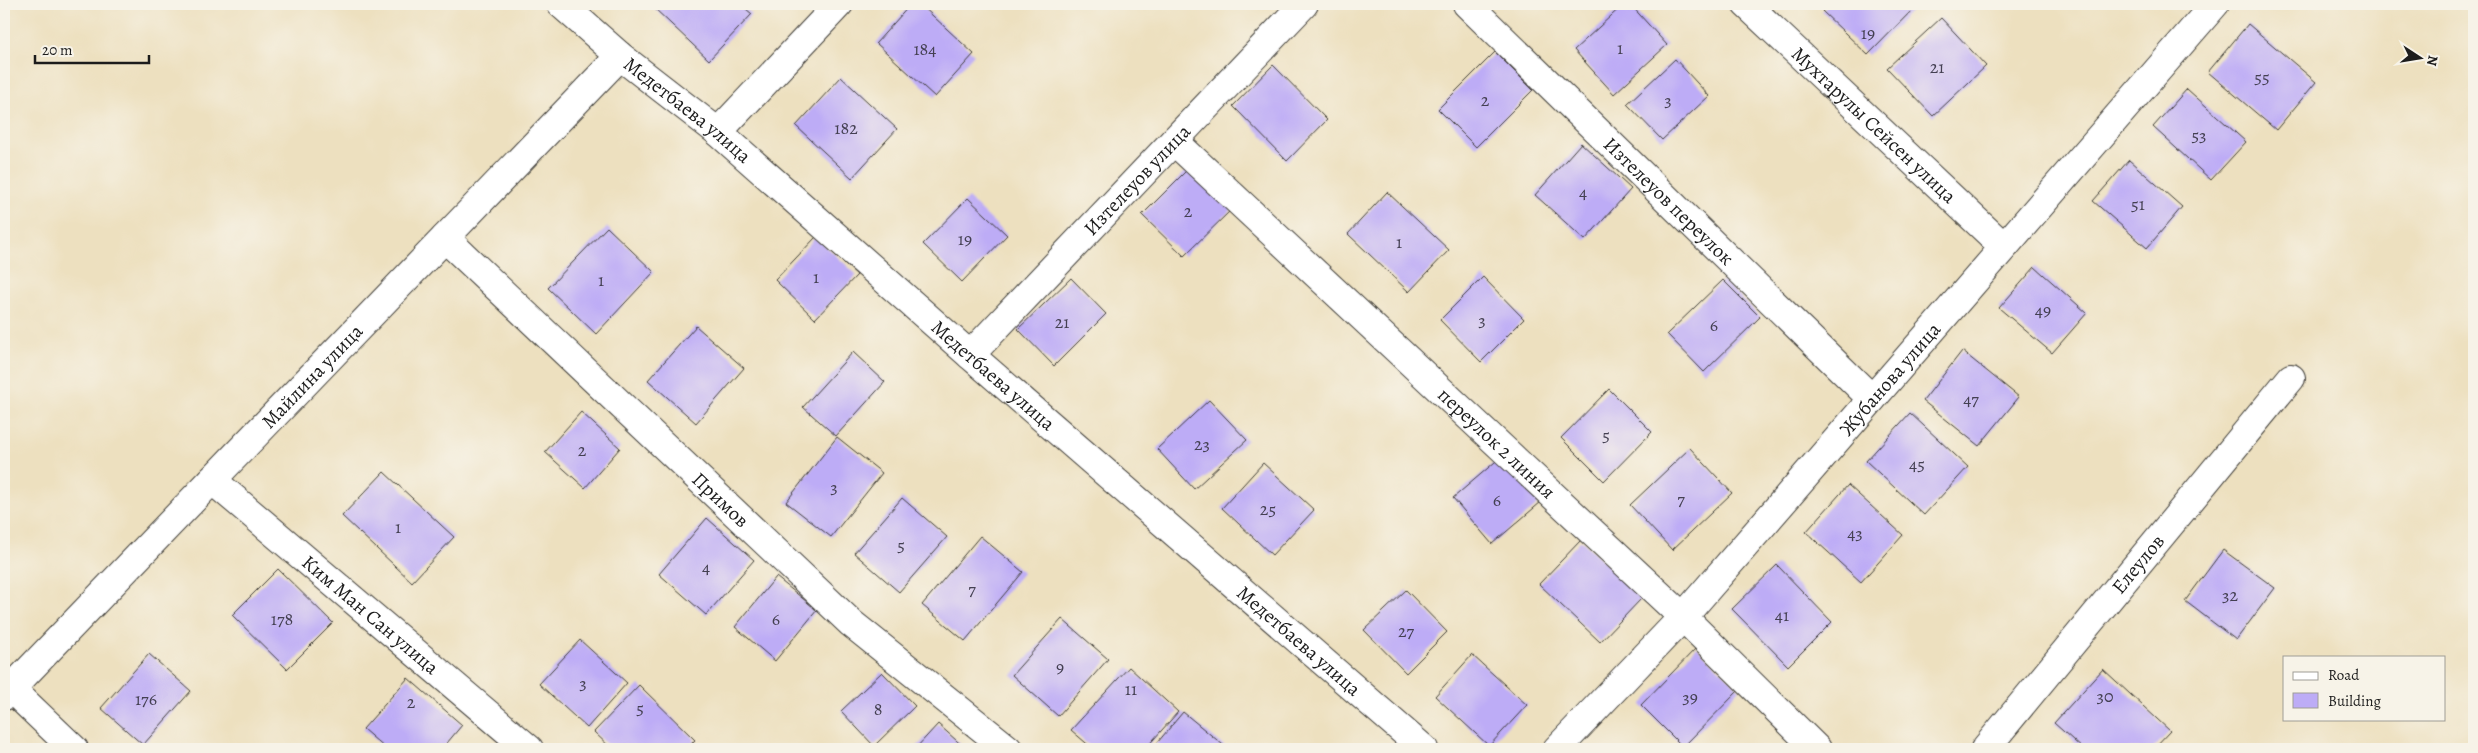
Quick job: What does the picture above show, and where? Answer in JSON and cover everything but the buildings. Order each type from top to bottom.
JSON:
[{"type":"street","name":"Медетбаева улица","points":[[561,4],[620,56],[718,132],[970,355],[1424,749]]},
{"type":"street","points":[[718,132],[839,4]]},
{"type":"street","name":"Изтелеуов улица","points":[[970,355],[1304,4]]},
{"type":"street","name":"Изтелеуов переулок","points":[[1467,4],[1872,398]]},
{"type":"street","name":"Мухтарулы Сейсен улица","points":[[1746,4],[2003,246]]},
{"type":"street","name":"Жубанова улица","points":[[1557,749],[1683,617],[2207,7]]},
{"type":"street","name":"Майлина улица","points":[[6,689],[212,480],[620,56]]},
{"type":"street","name":"переулок 2 линия","points":[[1174,141],[1683,617],[1817,749]]},
{"type":"street","name":"Примов","points":[[445,238],[852,623],[1008,749]]},
{"type":"street","name":"Елеулов","points":[[1985,749],[2291,378]]},
{"type":"street","name":"Ким Ман Сан улица","points":[[212,480],[529,749]]},
{"type":"street","points":[[6,689],[74,749]]}]
